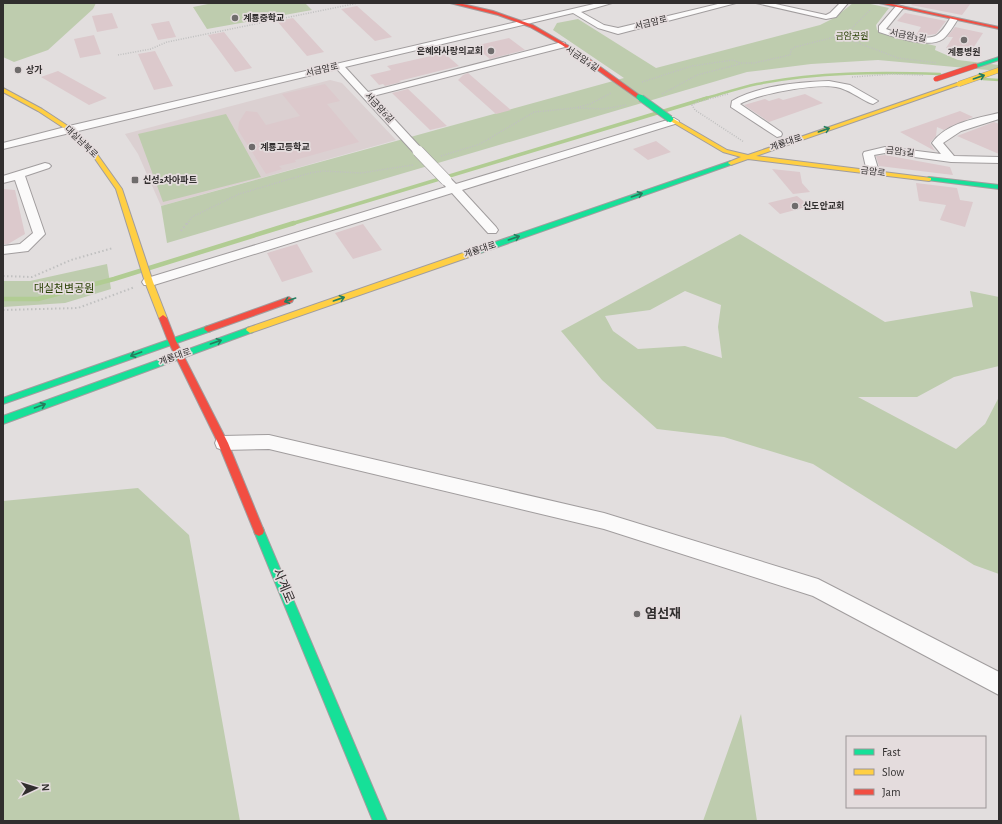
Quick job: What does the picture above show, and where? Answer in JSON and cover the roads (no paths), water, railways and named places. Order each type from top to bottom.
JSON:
[{"type":"main road","name":"서금암4길","points":[[452,3],[511,18],[524,23],[562,45],[672,120]]},
{"type":"main road","points":[[881,3],[999,28]]},
{"type":"main road","points":[[932,80],[999,58]]},
{"type":"main road","name":"계룡대로","points":[[3,420],[179,355],[999,70]]},
{"type":"main road","name":"대실남북로","points":[[3,90],[40,110],[69,129],[95,155],[119,189],[147,277]]},
{"type":"main road","points":[[858,106],[876,100]]},
{"type":"main road","points":[[672,120],[725,151],[747,157]]},
{"type":"main road","name":"계룡대로","points":[[767,137],[781,132]]},
{"type":"main road","points":[[711,156],[739,146]]},
{"type":"main road","name":"금암로","points":[[747,157],[999,187]]},
{"type":"main road","points":[[147,277],[179,355]]},
{"type":"main road","name":"계룡대로","points":[[3,402],[298,297]]},
{"type":"main road","name":"사계로","points":[[179,355],[223,443],[380,821]]},
{"type":"street","name":"서금암로","points":[[3,146],[69,129],[608,3]]},
{"type":"street","name":"서금암로","points":[[575,11],[609,31],[618,31],[732,3]]},
{"type":"street","points":[[760,3],[826,17],[833,15],[844,3]]},
{"type":"street","name":"서금암3길","points":[[900,7],[883,26],[882,30],[927,40],[935,40],[939,38],[954,19]]},
{"type":"street","points":[[367,95],[562,45]]},
{"type":"street","name":"서금암6길","points":[[339,66],[450,184]]},
{"type":"street","points":[[781,132],[736,106],[735,103],[738,100],[756,94],[789,88],[835,84],[848,87],[876,100]]},
{"type":"street","points":[[951,159],[937,143],[941,138],[950,132],[999,116]]},
{"type":"street","points":[[147,277],[450,184],[672,120]]},
{"type":"street","name":"금암3길","points":[[873,172],[868,154],[875,151],[885,150],[951,159],[999,160]]},
{"type":"street","points":[[3,180],[20,176],[45,166]]},
{"type":"street","points":[[3,250],[24,248],[39,234],[20,176]]},
{"type":"street","points":[[450,184],[492,230]]},
{"type":"street","points":[[223,443],[269,442],[604,521],[715,555],[818,588],[999,684]]},
{"type":"waterway","points":[[703,99],[757,84],[802,77],[871,73],[940,74]]},
{"type":"waterway","points":[[983,79],[999,80]]},
{"type":"waterway","points":[[664,111],[707,98]]},
{"type":"waterway","points":[[291,224],[657,113]]},
{"type":"waterway","points":[[3,299],[38,299],[114,279],[294,223]]},
{"type":"place","name":"계룡중학교","points":[[235,18]]},
{"type":"place","name":"계룡병원","points":[[964,40]]},
{"type":"place","name":"은혜와사랑의교회","points":[[491,51]]},
{"type":"place","name":"상가","points":[[18,70]]},
{"type":"place","name":"계룡고등학교","points":[[252,147]]},
{"type":"place","name":"신성2차아파트","points":[[135,180]]},
{"type":"place","name":"신도안교회","points":[[795,206]]},
{"type":"place","name":"염선재","points":[[637,614]]},
{"type":"park label","name":"금암공원","points":[[852,36]]},
{"type":"park label","name":"대실천변공원","points":[[64,288]]}]
